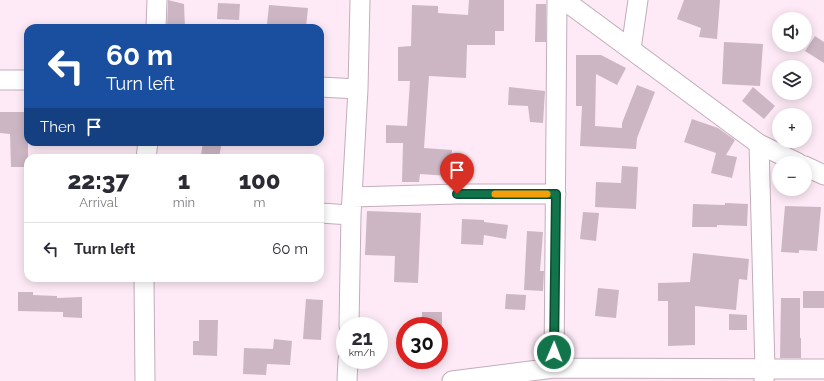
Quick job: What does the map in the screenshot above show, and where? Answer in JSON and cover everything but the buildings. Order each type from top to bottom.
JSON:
[{"type":"street","points":[[156,24],[157,0]]},
{"type":"street","points":[[348,317],[351,206],[358,89],[360,0]]},
{"type":"street","points":[[554,368],[557,0]]},
{"type":"street","points":[[564,0],[759,144],[784,156]]},
{"type":"street","points":[[631,49],[638,0]]},
{"type":"street","points":[[0,80],[24,80]]},
{"type":"street","points":[[324,87],[358,89]]},
{"type":"street","points":[[759,144],[765,375]]},
{"type":"street","points":[[812,169],[824,175]]},
{"type":"street","points":[[324,212],[351,206],[457,194],[556,194]]},
{"type":"street","points":[[144,282],[146,381]]},
{"type":"street","points":[[452,381],[554,368],[765,375],[824,369]]},
{"type":"street","points":[[348,369],[348,381]]},
{"type":"slow traffic","points":[[495,194],[547,194]]},
{"type":"route","points":[[457,194],[556,194],[554,352]]}]
